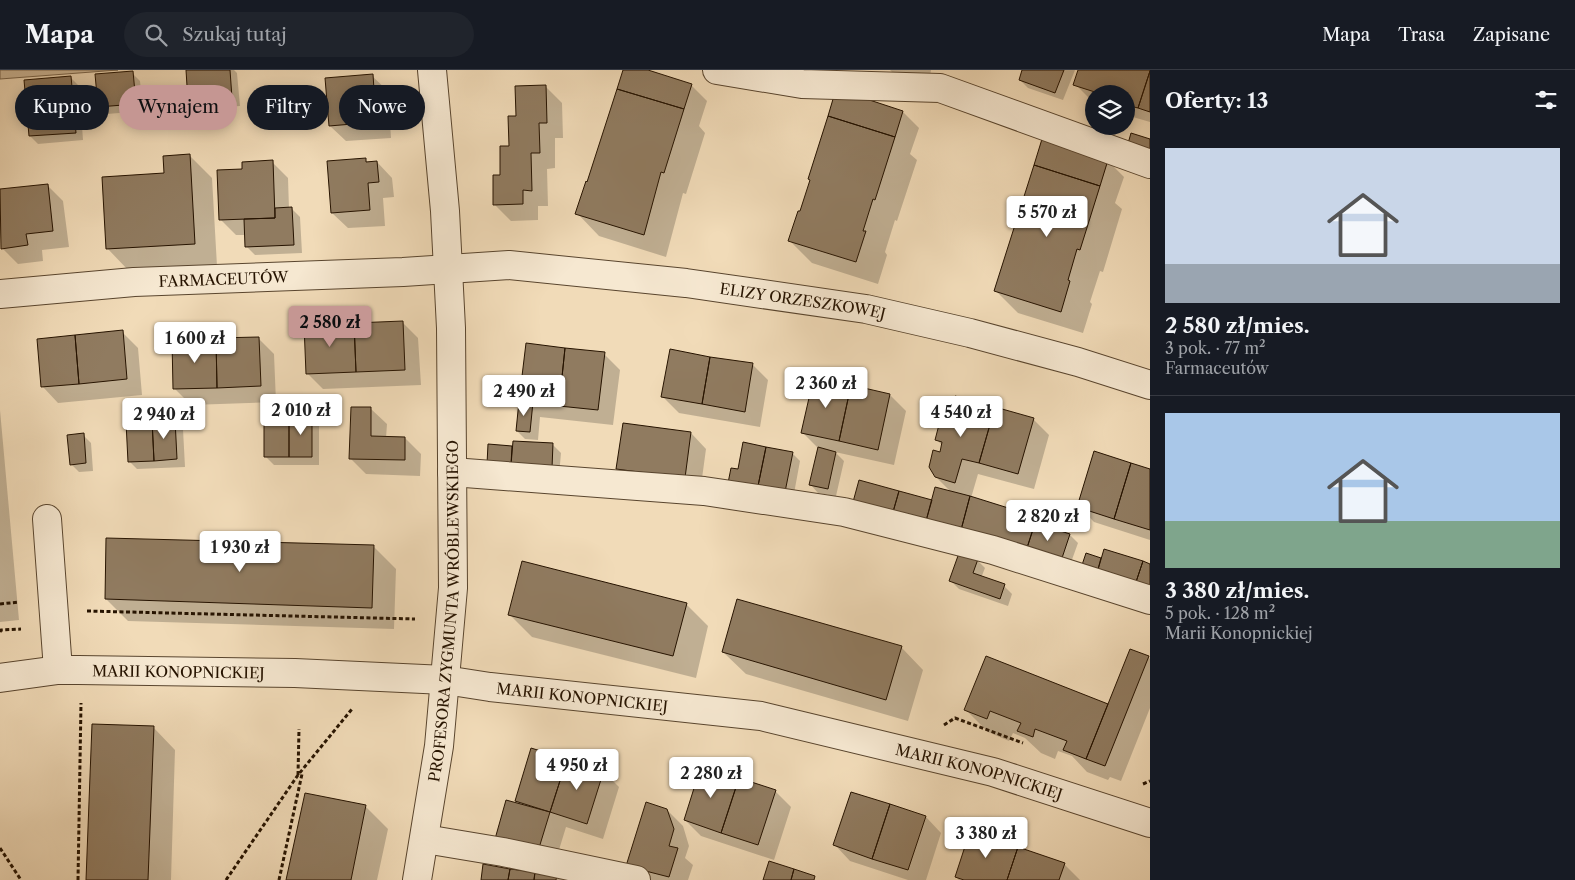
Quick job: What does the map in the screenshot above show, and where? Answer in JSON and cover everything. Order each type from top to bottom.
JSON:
[{"type":"street","name":"PROFESORA ZYGMUNTA WRÓBLEWSKIEGO","points":[[417,880],[439,746],[453,588],[451,328],[445,211],[432,70]]},
{"type":"street","points":[[717,70],[802,84],[940,88],[1150,164]]},
{"type":"street","name":"ELIZY ORZESZKOWEJ","points":[[447,268],[509,265],[686,283],[866,308],[1078,362],[1150,385]]},
{"type":"street","name":"FARMACEUTÓW","points":[[0,294],[134,282],[403,272],[447,268]]},
{"type":"street","points":[[452,472],[704,491],[844,512],[993,550],[1150,600]]},
{"type":"street","points":[[47,519],[52,610],[58,670]]},
{"type":"street","name":"MARII KONOPNICKIEJ","points":[[0,678],[58,670],[248,672],[379,676],[445,680],[490,687],[761,716],[994,772],[1150,823]]},
{"type":"street","points":[[425,839],[503,852],[636,880]]},
{"type":"path","points":[[52,610],[416,619]]},
{"type":"path","points":[[226,880],[298,775],[379,676]]},
{"type":"path","points":[[78,880],[82,705]]},
{"type":"path","points":[[298,729],[298,775]]},
{"type":"path","points":[[279,880],[302,770]]},
{"type":"path","points":[[0,848],[21,880]]},
{"type":"shaded area","points":[[0,70],[118,70],[0,79]]},
{"type":"building","points":[[186,70],[230,70],[231,85],[187,85]]},
{"type":"building","points":[[623,70],[648,70],[692,84],[684,109],[617,89]]},
{"type":"building","points":[[1022,70],[1064,70],[1055,93],[1019,80]]},
{"type":"building","points":[[1078,70],[1150,70],[1138,108],[1135,107],[1135,85],[1085,85],[1085,89],[1073,85]]},
{"type":"building","points":[[133,71],[134,85],[119,85],[119,105],[109,106],[109,85],[96,85],[95,74]]},
{"type":"building","points":[[1150,71],[1150,112],[1138,108]]},
{"type":"building","points":[[373,74],[374,85],[339,85],[339,125],[329,126],[329,85],[326,85],[325,78]]},
{"type":"building","points":[[71,76],[72,85],[24,85],[24,80]]},
{"type":"building","points":[[546,85],[547,123],[539,123],[540,153],[531,153],[532,191],[523,190],[523,204],[493,205],[493,175],[500,175],[500,146],[509,146],[508,116],[516,116],[515,86]]},
{"type":"building","points":[[617,89],[684,109],[664,173],[661,172],[644,235],[575,214]]},
{"type":"building","points":[[836,89],[903,111],[895,137],[828,116]]},
{"type":"building","points":[[828,116],[895,137],[863,231],[866,231],[856,262],[788,241],[810,180],[808,179]]},
{"type":"building","points":[[28,130],[76,130],[76,133],[29,136]]},
{"type":"building","points":[[1135,134],[1150,139],[1150,155],[1127,147],[1130,135]]},
{"type":"building","points":[[1042,139],[1108,160],[1100,186],[1034,165]]},
{"type":"building","points":[[190,154],[195,244],[106,249],[102,177],[164,173],[163,156]]},
{"type":"building","points":[[366,158],[366,162],[377,161],[379,182],[368,183],[370,210],[331,213],[327,161]]},
{"type":"building","points":[[273,160],[275,218],[219,220],[217,170],[242,169],[242,162]]},
{"type":"building","points":[[1034,165],[1100,186],[1080,250],[1077,249],[1061,312],[994,291]]},
{"type":"building","points":[[48,184],[53,231],[26,234],[28,245],[1,249],[0,189]]},
{"type":"building","points":[[292,207],[294,245],[245,247],[244,219],[275,218],[275,208]]},
{"type":"building","points":[[403,321],[405,370],[356,372],[354,323]]},
{"type":"building","points":[[354,323],[356,372],[306,374],[304,325]]},
{"type":"building","points":[[123,330],[127,379],[79,384],[75,335]]},
{"type":"building","points":[[75,335],[79,384],[41,387],[37,339]]},
{"type":"building","points":[[259,337],[261,386],[217,388],[216,338]]},
{"type":"building","points":[[216,338],[217,388],[173,389],[172,340]]},
{"type":"building","points":[[526,343],[565,348],[559,406],[519,401]]},
{"type":"building","points":[[565,348],[605,352],[598,410],[559,406]]},
{"type":"building","points":[[670,349],[710,357],[702,404],[661,397]]},
{"type":"building","points":[[710,357],[753,363],[745,412],[702,404]]},
{"type":"building","points":[[814,376],[851,385],[839,441],[801,433]]},
{"type":"building","points":[[851,385],[890,394],[878,450],[839,441]]},
{"type":"building","points":[[955,396],[995,407],[979,463],[962,459],[955,483],[935,477],[929,467],[933,450],[940,452],[942,442],[935,440],[941,417],[948,420]]},
{"type":"building","points":[[519,401],[533,402],[530,432],[516,431]]},
{"type":"building","points":[[351,407],[371,407],[371,436],[405,437],[405,460],[349,459]]},
{"type":"building","points":[[995,407],[1034,418],[1018,474],[979,463]]},
{"type":"building","points":[[264,415],[289,415],[289,457],[264,457]]},
{"type":"building","points":[[289,415],[312,415],[312,457],[289,457]]},
{"type":"building","points":[[175,419],[177,459],[154,461],[152,420]]},
{"type":"building","points":[[152,420],[154,461],[128,462],[126,422]]},
{"type":"building","points":[[623,423],[691,432],[685,478],[616,469]]},
{"type":"building","points":[[84,433],[86,463],[70,465],[67,435]]},
{"type":"building","points":[[513,441],[553,443],[552,468],[511,465]]},
{"type":"building","points":[[743,442],[766,447],[758,486],[728,483],[731,468],[738,469]]},
{"type":"building","points":[[488,444],[512,446],[511,465],[487,464]]},
{"type":"building","points":[[766,447],[793,452],[785,492],[758,486]]},
{"type":"building","points":[[818,447],[836,452],[828,489],[809,485]]},
{"type":"building","points":[[1094,451],[1131,463],[1114,519],[1077,507]]},
{"type":"building","points":[[1131,463],[1150,469],[1150,530],[1114,519]]},
{"type":"building","points":[[859,480],[899,491],[893,512],[853,502]]},
{"type":"building","points":[[935,487],[970,496],[961,530],[926,521]]},
{"type":"building","points":[[899,491],[932,500],[926,521],[893,512]]},
{"type":"building","points":[[970,496],[1037,517],[1026,551],[961,530]]},
{"type":"building","points":[[1035,523],[1070,534],[1061,561],[1026,551]]},
{"type":"building","points":[[106,538],[374,545],[372,608],[105,599]]},
{"type":"building","points":[[1104,549],[1143,561],[1135,585],[1097,573]]},
{"type":"building","points":[[959,553],[978,559],[973,573],[1005,584],[1000,599],[949,581]]},
{"type":"building","points":[[1086,553],[1101,558],[1097,573],[1081,568]]},
{"type":"building","points":[[522,561],[687,603],[673,656],[508,615]]},
{"type":"building","points":[[1143,561],[1150,564],[1150,590],[1135,585]]},
{"type":"building","points":[[737,599],[902,646],[886,700],[722,652]]},
{"type":"building","points":[[1130,649],[1149,656],[1105,766],[1086,759]]},
{"type":"building","points":[[986,656],[1108,704],[1086,759],[1063,750],[1067,741],[1035,729],[1033,737],[1017,731],[1021,723],[990,711],[987,719],[964,710]]},
{"type":"building","points":[[92,724],[154,726],[148,880],[86,880]]},
{"type":"building","points":[[531,748],[567,759],[550,812],[515,801]]},
{"type":"building","points":[[567,759],[604,770],[587,824],[550,812]]},
{"type":"building","points":[[701,766],[739,778],[721,833],[684,820]]},
{"type":"building","points":[[739,778],[776,790],[758,845],[721,833]]},
{"type":"building","points":[[851,792],[890,804],[872,859],[833,845]]},
{"type":"building","points":[[305,793],[366,805],[351,880],[286,880]]},
{"type":"building","points":[[506,800],[550,812],[539,848],[495,839]]},
{"type":"building","points":[[646,802],[667,809],[674,829],[669,846],[678,848],[669,877],[626,866]]},
{"type":"building","points":[[890,804],[926,816],[908,870],[872,859]]},
{"type":"building","points":[[970,831],[1018,847],[1007,880],[964,880],[955,877]]},
{"type":"building","points":[[1018,847],[1065,863],[1059,880],[1007,880]]},
{"type":"building","points":[[769,861],[794,869],[791,880],[763,880]]},
{"type":"building","points":[[483,864],[510,869],[508,880],[481,880]]},
{"type":"building","points":[[510,869],[535,872],[534,880],[508,880]]},
{"type":"building","points":[[794,869],[815,876],[814,880],[791,880]]},
{"type":"building","points":[[535,872],[557,875],[556,880],[534,880]]}]
